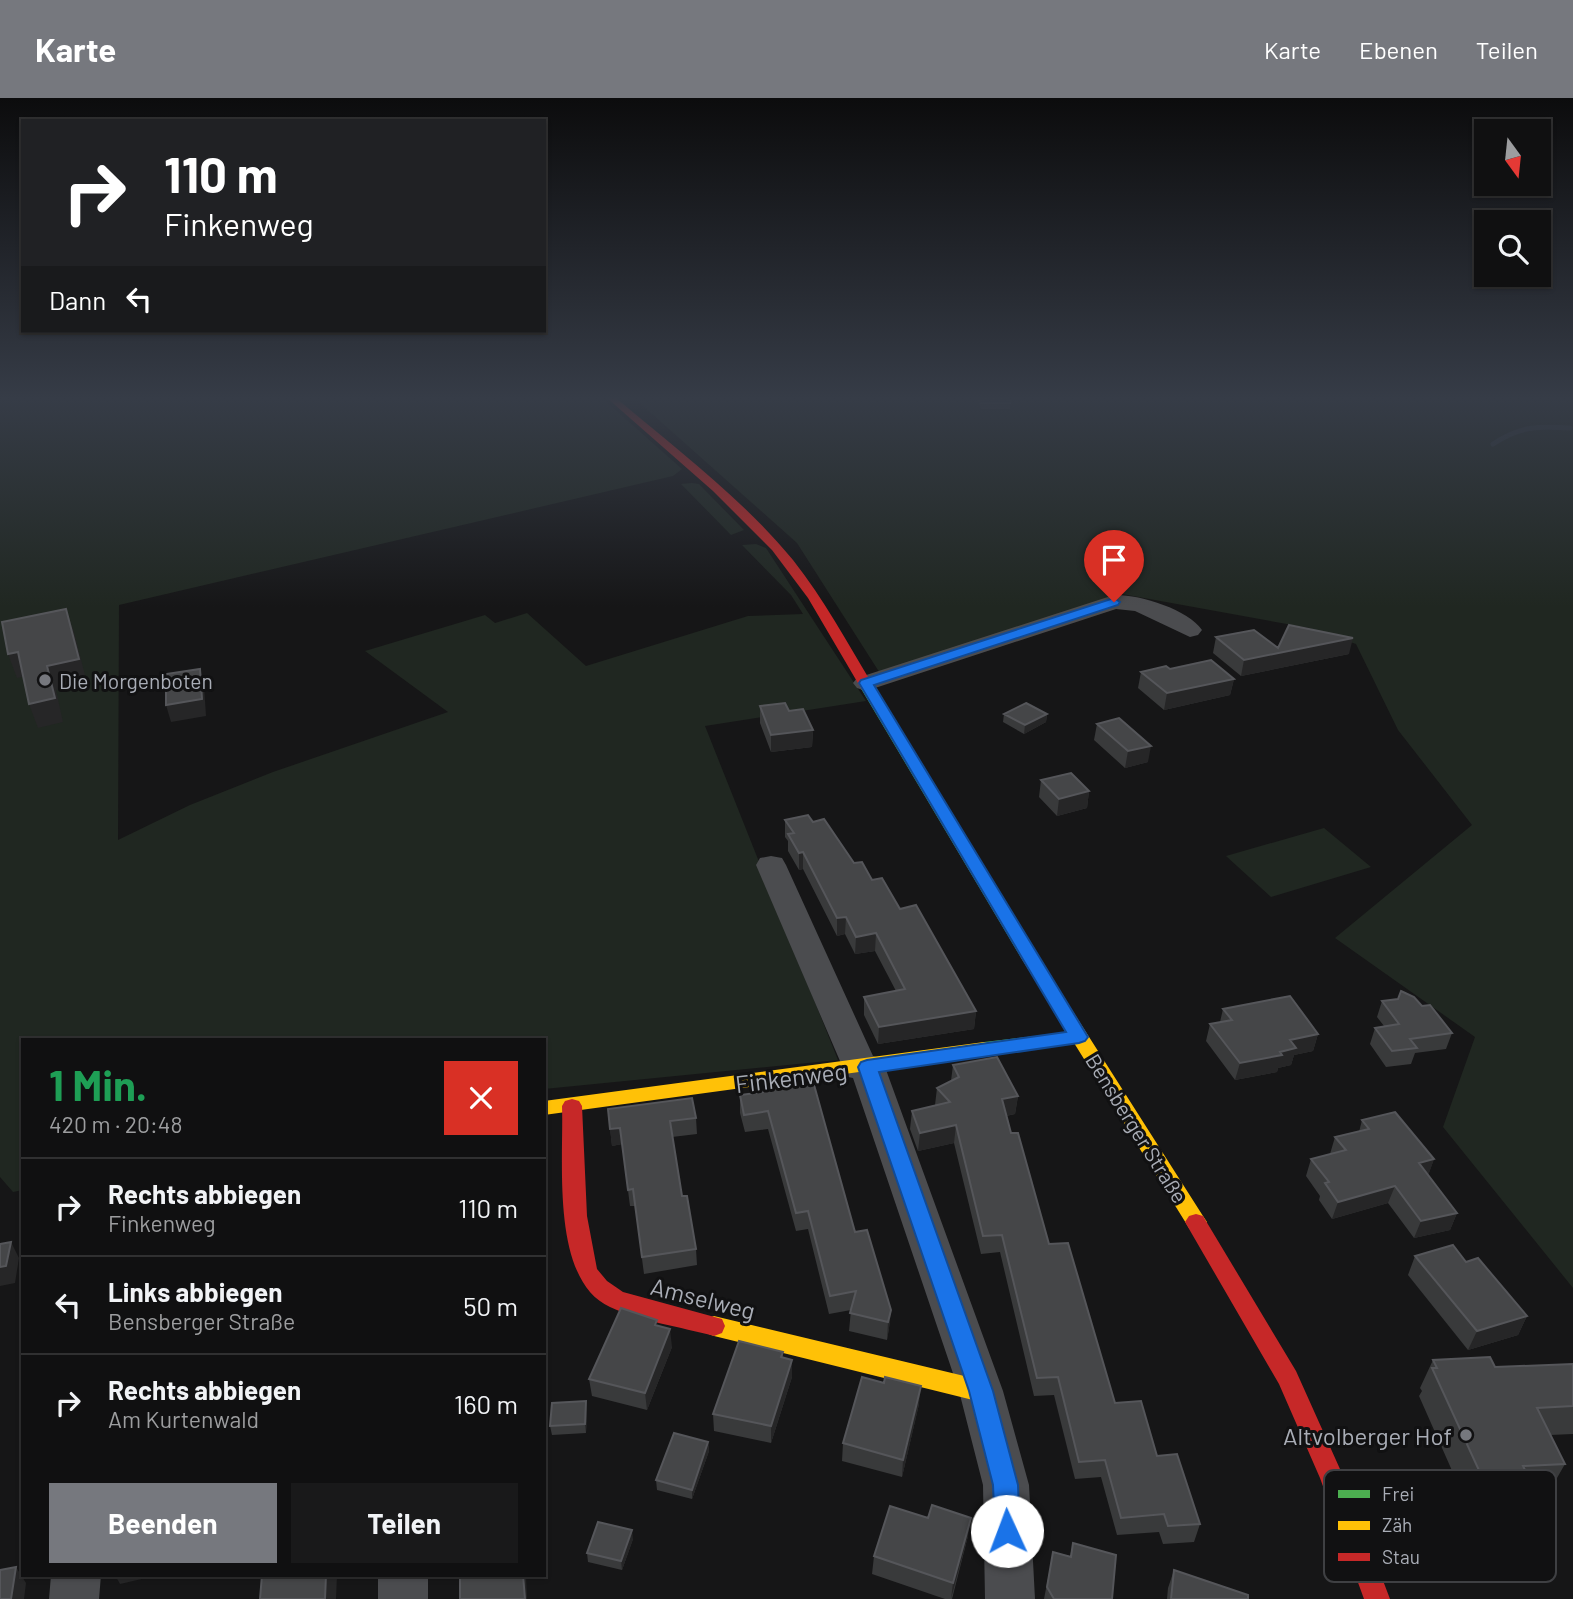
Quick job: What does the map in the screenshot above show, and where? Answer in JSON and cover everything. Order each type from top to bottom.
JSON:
[{"type":"main road","name":"Bensberger Straße","points":[[690,467],[778,550],[823,613],[1079,1037],[1224,1266],[1288,1378],[1328,1470]]},
{"type":"main road","name":"Finkenweg","points":[[546,1108],[1079,1037]]},
{"type":"main road","name":"Amselweg","points":[[572,1106],[579,1239],[585,1269],[603,1293],[643,1307],[981,1391]]},
{"type":"main road","name":"Bensberger Straße","points":[[1371,1582],[1377,1599]]},
{"type":"street","points":[[866,683],[1126,600],[1190,630]]},
{"type":"street","points":[[771,864],[864,1067],[981,1391],[1006,1485],[1010,1599]]},
{"type":"street","points":[[74,1599],[76,1577]]},
{"type":"street","points":[[402,1599],[403,1577]]},
{"type":"shaded area","points":[[0,467],[682,469],[673,476],[119,605],[118,840],[190,805],[273,772],[448,712],[365,651],[485,615],[495,623],[527,613],[586,666],[748,616],[803,614],[791,595],[742,545],[756,544],[766,548],[866,701],[705,726],[838,1060],[546,1089],[546,1038],[21,1038],[21,1190],[13,1192],[0,1177]]},
{"type":"shaded area","points":[[712,467],[1573,467],[1573,1288],[1443,1127],[1475,1037],[1335,938],[1472,825],[1398,730],[1356,644],[1309,628],[1122,594],[952,659],[883,678],[797,543]]},
{"type":"shaded area","points":[[681,484],[699,484],[744,530],[731,535]]},
{"type":"shaded area","points":[[1324,828],[1371,867],[1271,897],[1226,856]]},
{"type":"building","points":[[66,609],[79,659],[47,666],[55,698],[29,704],[18,652],[8,654],[2,622]]},
{"type":"building","points":[[1289,625],[1353,638],[1244,660],[1216,637],[1254,630],[1278,648]]},
{"type":"building","points":[[1211,660],[1234,679],[1167,693],[1141,672],[1166,666],[1170,669]]},
{"type":"building","points":[[200,669],[202,699],[166,705],[166,674]]},
{"type":"building","points":[[785,703],[789,711],[803,709],[813,730],[771,735],[760,706]]},
{"type":"building","points":[[1026,703],[1047,714],[1025,725],[1004,714]]},
{"type":"building","points":[[1119,718],[1151,746],[1128,751],[1097,724]]},
{"type":"building","points":[[1071,773],[1089,791],[1059,799],[1041,780]]},
{"type":"building","points":[[808,815],[813,822],[824,819],[854,863],[862,862],[872,880],[882,878],[900,909],[916,905],[976,1011],[879,1027],[864,997],[905,989],[876,933],[856,937],[846,917],[837,918],[803,852],[799,853],[788,834],[794,833],[785,820]]},
{"type":"building","points":[[1401,991],[1414,997],[1422,1006],[1430,1005],[1452,1033],[1410,1039],[1417,1048],[1392,1051],[1375,1028],[1399,1024],[1382,1001],[1398,999]]},
{"type":"building","points":[[1290,996],[1318,1034],[1290,1040],[1296,1048],[1280,1052],[1282,1055],[1240,1063],[1210,1024],[1232,1020],[1223,1009]]},
{"type":"building","points":[[997,1057],[1018,1096],[1002,1099],[1011,1133],[1018,1133],[1049,1244],[1068,1243],[1115,1403],[1141,1401],[1157,1456],[1177,1454],[1200,1524],[1168,1526],[1164,1514],[1121,1518],[1105,1460],[1079,1462],[1058,1377],[1037,1378],[1002,1235],[983,1236],[956,1125],[920,1133],[912,1111],[950,1102],[937,1088],[959,1077],[953,1065]]},
{"type":"building","points":[[811,1074],[855,1232],[867,1230],[891,1310],[888,1322],[850,1313],[856,1291],[830,1296],[808,1211],[796,1213],[768,1111],[744,1115],[740,1095],[763,1092],[760,1081]]},
{"type":"building","points":[[692,1098],[696,1118],[670,1121],[682,1196],[687,1196],[696,1249],[642,1257],[633,1189],[628,1190],[620,1128],[610,1129],[608,1109]]},
{"type":"building","points":[[1395,1112],[1434,1159],[1419,1163],[1457,1213],[1421,1221],[1395,1186],[1338,1202],[1325,1183],[1329,1182],[1311,1159],[1346,1150],[1335,1137],[1369,1129],[1362,1120]]},
{"type":"building","points":[[11,1242],[6,1266],[0,1267],[0,1244]]},
{"type":"building","points":[[1453,1245],[1466,1262],[1478,1258],[1527,1316],[1477,1331],[1415,1256]]},
{"type":"building","points":[[621,1308],[657,1320],[655,1325],[670,1329],[645,1393],[589,1379]]},
{"type":"building","points":[[739,1341],[783,1352],[781,1357],[792,1360],[771,1426],[713,1414]]},
{"type":"building","points":[[1490,1357],[1495,1367],[1573,1364],[1573,1406],[1537,1408],[1565,1464],[1523,1466],[1525,1470],[1479,1470],[1432,1368],[1437,1368],[1433,1360]]},
{"type":"building","points":[[862,1377],[884,1383],[885,1377],[921,1386],[903,1460],[843,1443]]},
{"type":"building","points":[[586,1401],[585,1424],[550,1426],[552,1403]]},
{"type":"building","points":[[674,1433],[708,1442],[692,1490],[656,1480]]},
{"type":"building","points":[[932,1505],[971,1518],[953,1583],[874,1556],[890,1506],[928,1518]]},
{"type":"building","points":[[598,1522],[632,1530],[621,1561],[587,1553]]},
{"type":"building","points":[[1073,1543],[1116,1555],[1112,1599],[1054,1599],[1047,1587],[1053,1552],[1071,1557]]},
{"type":"building","points":[[16,1567],[11,1599],[0,1599],[0,1570]]},
{"type":"building","points":[[1174,1570],[1248,1595],[1248,1599],[1171,1599]]},
{"type":"building","points":[[262,1577],[326,1577],[325,1599],[260,1599]]},
{"type":"building","points":[[460,1577],[523,1577],[525,1599],[460,1599]]},
{"type":"traffic: fast","points":[[867,687],[1029,956]]},
{"type":"traffic: fast","points":[[984,1049],[1078,1037]]},
{"type":"traffic: slow","points":[[1029,956],[1196,1222]]},
{"type":"traffic: slow","points":[[546,1108],[984,1049]]},
{"type":"traffic: slow","points":[[714,1326],[981,1391]]},
{"type":"traffic: jam","points":[[691,467],[757,528],[789,564],[814,598],[867,687]]},
{"type":"traffic: jam","points":[[572,1106],[579,1239],[589,1275],[599,1288],[617,1300],[714,1326]]},
{"type":"traffic: jam","points":[[1196,1222],[1288,1378],[1328,1470]]},
{"type":"traffic: jam","points":[[1371,1582],[1377,1599]]},
{"type":"place","name":"Die Morgenboten","points":[[45,680]]},
{"type":"place","name":"Altvolberger Hof","points":[[1466,1435]]},
{"type":"route","points":[[1007,1531],[1006,1485],[981,1391],[867,1067],[1079,1037],[866,683],[1114,602]]}]
